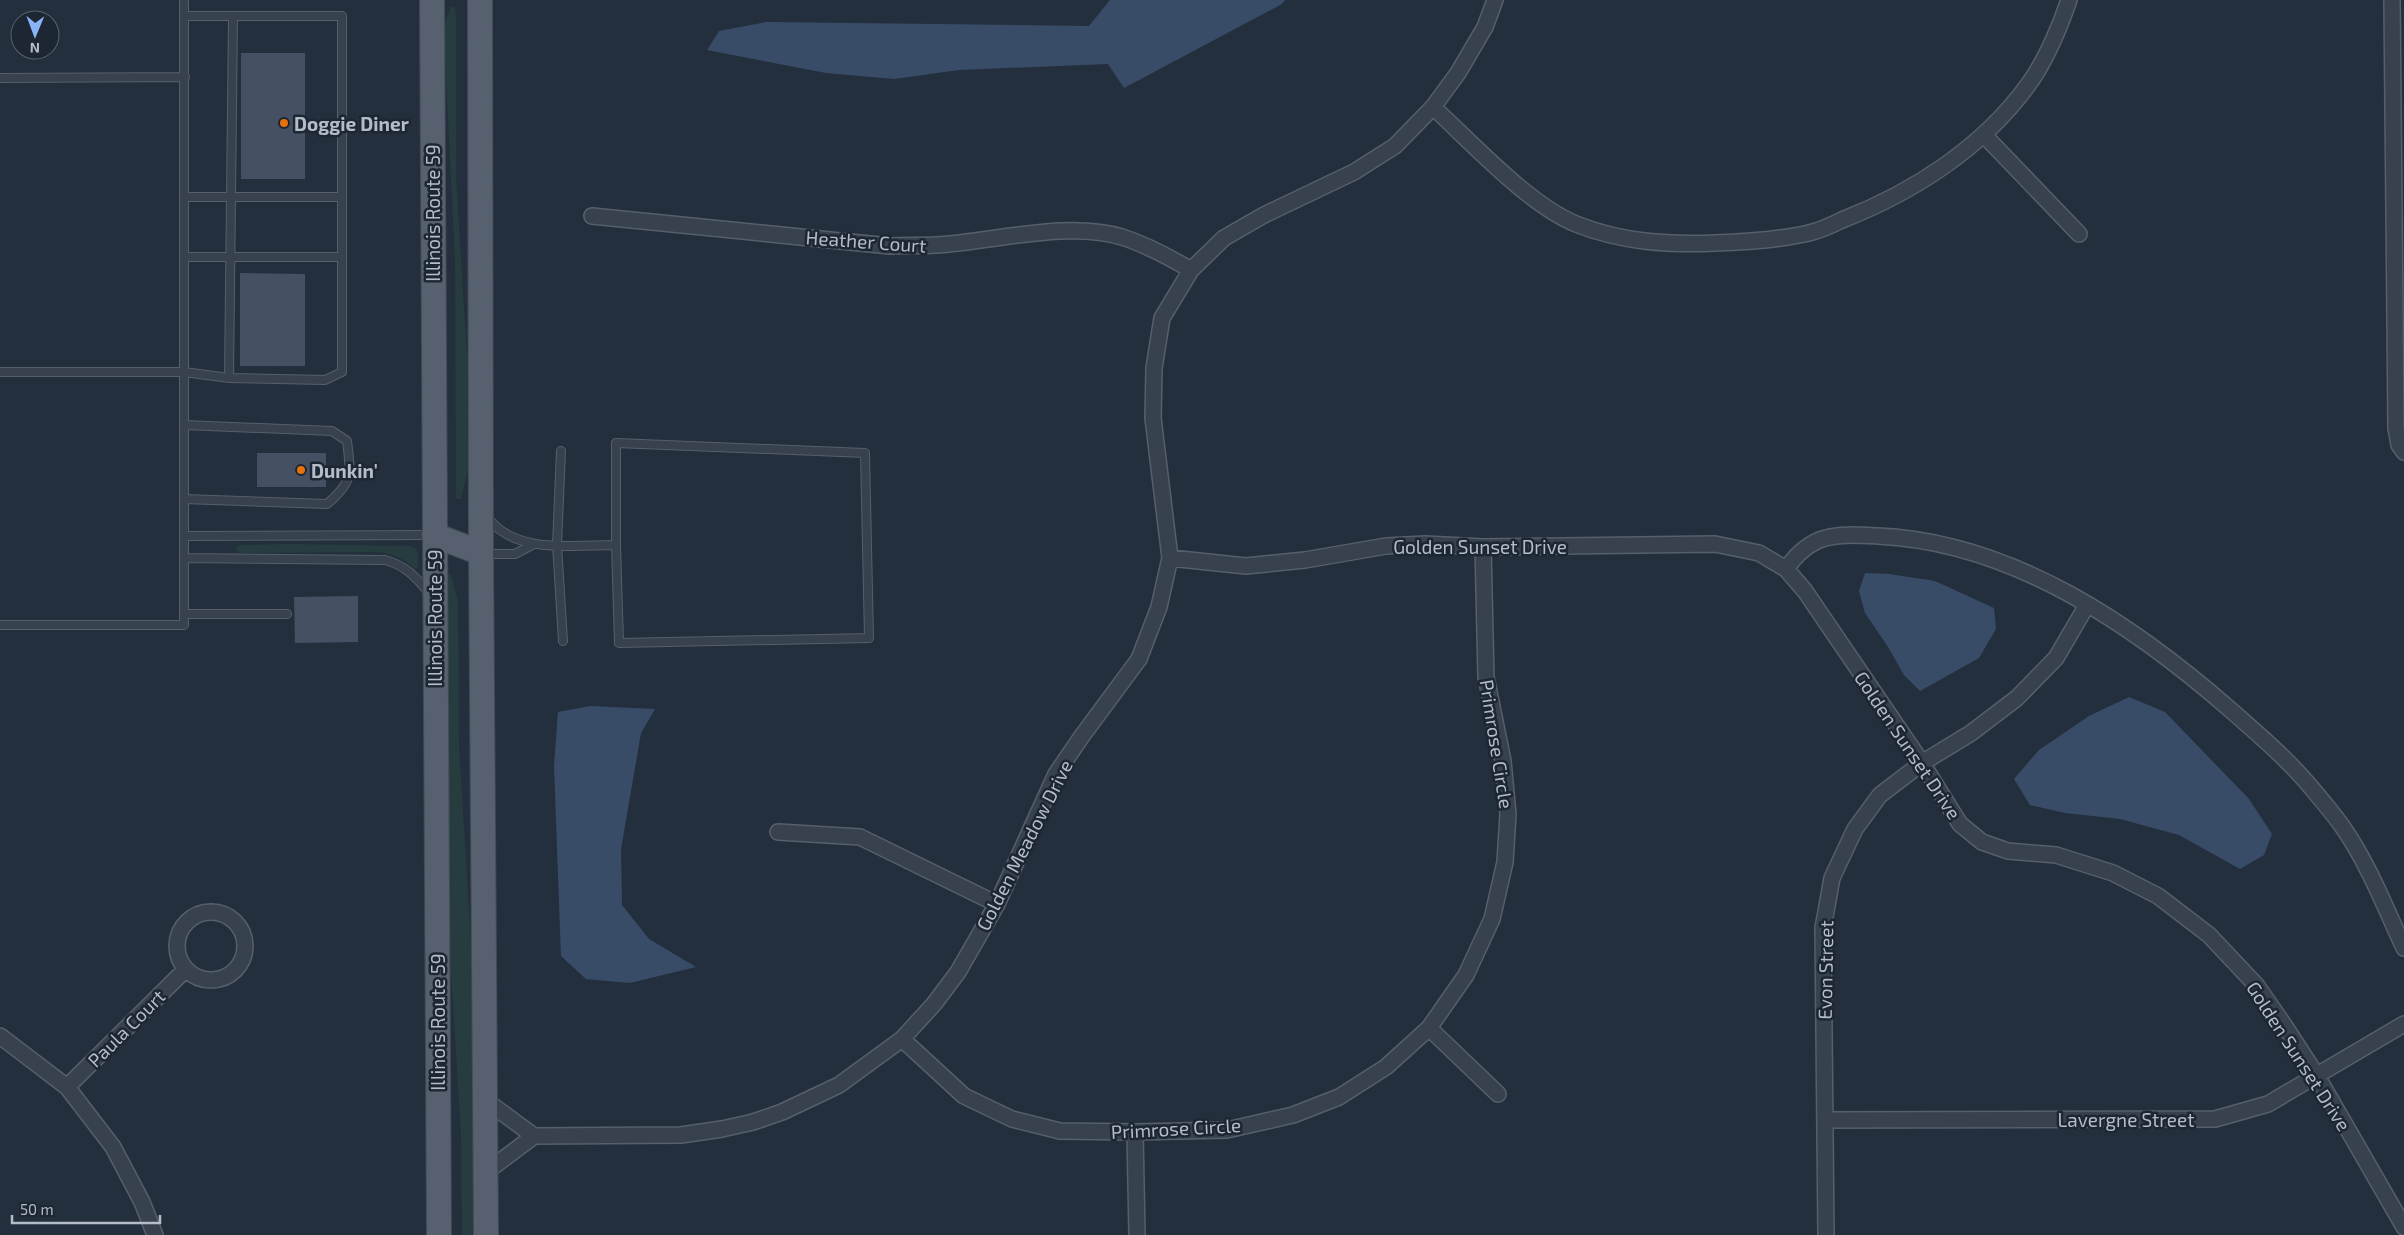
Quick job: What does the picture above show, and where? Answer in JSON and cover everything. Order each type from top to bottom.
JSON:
[{"type":"main road","name":"Illinois Route 59","points":[[432,0],[438,1235]]},
{"type":"main road","points":[[480,0],[481,554],[486,1235]]},
{"type":"main road","points":[[434,535],[481,554]]},
{"type":"street","name":"Golden Meadow Drive","points":[[534,1136],[681,1135],[753,1122],[813,1098],[839,1085],[902,1039],[934,1004],[958,972],[997,904],[1056,774],[1139,659],[1159,608],[1170,558],[1153,418],[1154,368],[1162,318],[1191,270],[1224,238],[1264,215],[1354,172],[1395,146],[1433,107],[1458,73],[1485,27],[1495,0]]},
{"type":"street","points":[[1433,107],[1532,198],[1574,223],[1614,237],[1671,245],[1756,241],[1810,233],[1868,210],[1923,181],[1984,135],[2028,85],[2055,38],[2070,0]]},
{"type":"street","points":[[2392,0],[2396,428],[2399,445],[2404,452]]},
{"type":"street","points":[[1984,135],[2079,234]]},
{"type":"street","name":"Heather Court","points":[[592,216],[890,246],[936,245],[1048,231],[1084,232],[1120,237],[1157,250],[1191,270]]},
{"type":"street","points":[[1786,569],[1798,552],[1821,538],[1854,535],[1898,537],[1966,550],[2025,572],[2087,605],[2146,642],[2192,676],[2253,730],[2308,783],[2342,826],[2370,873],[2404,948]]},
{"type":"street","name":"Golden Sunset Drive","points":[[1170,558],[1246,566],[1305,560],[1386,546],[1425,544],[1483,546],[1715,544],[1759,553],[1786,569],[1805,591],[1922,763],[1960,824],[1982,842],[2008,851],[2056,855],[2113,873],[2158,896],[2209,935],[2257,986],[2317,1076],[2404,1227]]},
{"type":"street","name":"Primrose Circle","points":[[902,1039],[964,1096],[1012,1119],[1060,1131],[1227,1130],[1293,1115],[1339,1097],[1386,1067],[1429,1028],[1466,976],[1488,928],[1505,862],[1508,814],[1503,761],[1486,677],[1483,546]]},
{"type":"street","name":"Evon Street","points":[[1826,1235],[1823,928],[1832,878],[1855,829],[1880,795],[1922,763],[1971,733],[2017,698],[2056,658],[2087,605]]},
{"type":"street","points":[[778,832],[860,837],[997,904]]},
{"type":"street","points":[[213,912],[226,915],[237,923],[244,934],[246,948],[242,961],[234,971],[223,978],[210,980],[197,977],[186,969],[179,958],[177,944],[180,932],[188,921],[200,914],[213,912]]},
{"type":"street","name":"Paula Court","points":[[67,1087],[186,969]]},
{"type":"street","name":"Lavergne Street","points":[[1825,1120],[2215,1119],[2268,1104],[2404,1024]]},
{"type":"street","points":[[1429,1028],[1498,1094]]},
{"type":"street","points":[[0,1036],[67,1087],[113,1147],[142,1202],[155,1235]]},
{"type":"street","points":[[485,1100],[534,1136],[486,1172]]},
{"type":"street","points":[[1135,1132],[1137,1235]]},
{"type":"lane","points":[[0,625],[184,625],[184,0]]},
{"type":"lane","points":[[0,372],[184,372],[229,378],[325,380],[342,372],[342,16],[184,16]]},
{"type":"lane","points":[[229,378],[233,16]]},
{"type":"lane","points":[[0,78],[185,77]]},
{"type":"lane","points":[[184,197],[342,197]]},
{"type":"lane","points":[[184,256],[342,257]]},
{"type":"lane","points":[[184,425],[332,431],[348,442],[351,470],[343,490],[326,504],[184,499]]},
{"type":"lane","points":[[616,443],[865,453],[868,638],[619,643],[616,545],[616,443]]},
{"type":"lane","points":[[561,451],[558,545],[563,642]]},
{"type":"lane","points":[[481,509],[493,525],[506,535],[532,545],[616,545]]},
{"type":"lane","points":[[184,536],[434,535]]},
{"type":"lane","points":[[481,554],[515,554],[532,545]]},
{"type":"lane","points":[[184,558],[385,560],[398,563],[409,570],[434,600]]},
{"type":"lane","points":[[184,614],[287,614]]},
{"type":"green space","points":[[451,7],[455,7],[456,16],[456,175],[467,356],[468,469],[461,499],[456,499],[455,260],[444,38],[446,19]]},
{"type":"green space","points":[[240,545],[410,546],[416,549],[418,568],[415,569],[398,557],[377,552],[238,553],[236,548]]},
{"type":"green space","points":[[446,574],[451,575],[458,601],[459,744],[472,959],[473,1235],[462,1235],[461,1136],[449,937]]},
{"type":"water","points":[[1110,0],[1285,0],[1282,4],[1124,88],[1108,64],[959,70],[894,79],[826,73],[707,50],[719,31],[766,22],[1089,26]]},
{"type":"water","points":[[1865,573],[1889,574],[1935,581],[1994,608],[1996,629],[1979,658],[1920,691],[1904,675],[1865,613],[1859,591]]},
{"type":"water","points":[[2129,697],[2165,712],[2249,799],[2272,834],[2264,855],[2240,869],[2179,835],[2120,819],[2065,813],[2030,805],[2014,779],[2039,750],[2089,716]]},
{"type":"water","points":[[590,706],[655,709],[641,733],[621,849],[622,905],[649,939],[696,967],[630,983],[586,979],[561,956],[554,766],[558,712]]},
{"type":"building","points":[[241,53],[305,53],[305,179],[241,179]]},
{"type":"building","points":[[240,273],[305,274],[305,366],[240,366]]},
{"type":"building","points":[[257,453],[326,453],[326,487],[257,487]]},
{"type":"building","points":[[358,596],[358,642],[295,643],[294,597]]},
{"type":"place","name":"Doggie Diner","points":[[284,123]]},
{"type":"place","name":"Dunkin'","points":[[301,470]]}]
